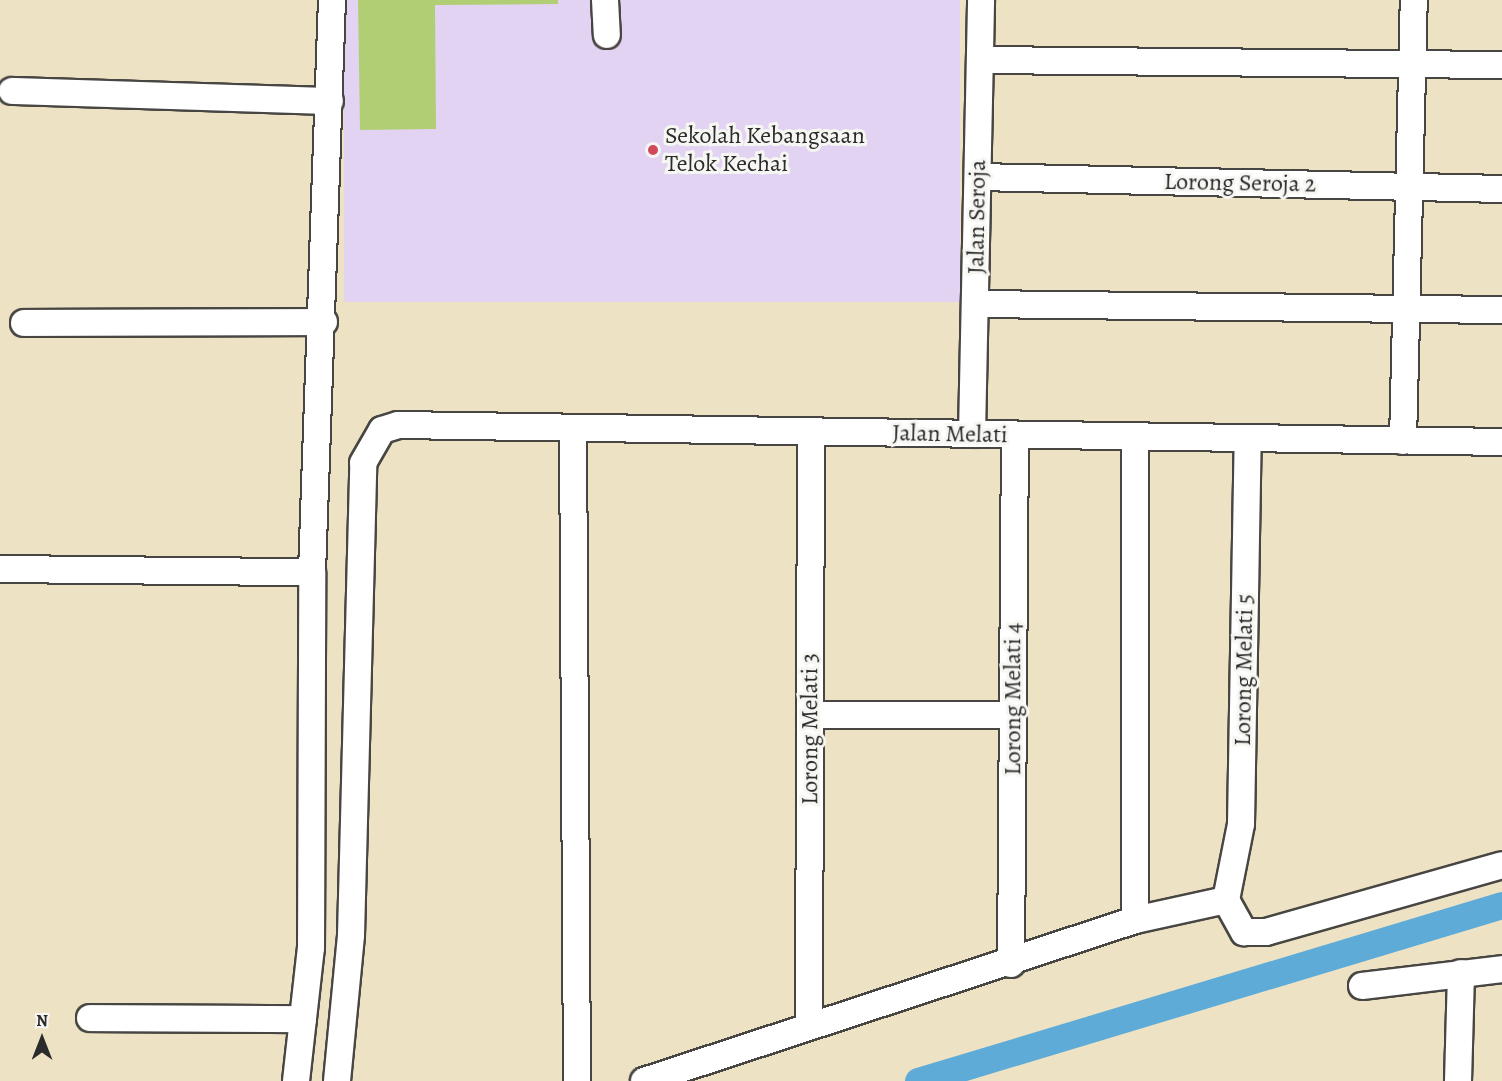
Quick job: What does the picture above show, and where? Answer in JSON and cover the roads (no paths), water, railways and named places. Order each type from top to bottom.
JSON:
[{"type":"street","points":[[296,1081],[303,1018],[313,858],[312,572],[324,322],[332,0]]},
{"type":"street","points":[[605,0],[607,35]]},
{"type":"street","name":"Jalan Seroja","points":[[972,434],[981,0]]},
{"type":"street","points":[[1403,441],[1414,0]]},
{"type":"street","points":[[980,60],[1413,68],[1502,65]]},
{"type":"street","points":[[12,91],[330,101]]},
{"type":"street","name":"Lorong Seroja 2","points":[[978,177],[1502,189]]},
{"type":"street","points":[[975,304],[1407,306],[1502,310]]},
{"type":"street","points":[[24,323],[324,322]]},
{"type":"street","name":"Jalan Melati","points":[[337,1081],[351,935],[363,463],[382,430],[398,425],[1502,442]]},
{"type":"street","points":[[573,428],[577,1081]]},
{"type":"street","name":"Lorong Melati 3","points":[[809,1026],[811,432]]},
{"type":"street","name":"Lorong Melati 4","points":[[1011,964],[1015,435]]},
{"type":"street","points":[[1135,437],[1135,920]]},
{"type":"street","name":"Lorong Melati 5","points":[[1226,900],[1241,824],[1248,438]]},
{"type":"street","points":[[0,569],[312,572]]},
{"type":"street","points":[[810,715],[1013,715]]},
{"type":"street","points":[[644,1081],[809,1026],[1011,964],[1135,920],[1226,900],[1244,932],[1266,933],[1502,865]]},
{"type":"street","points":[[1362,986],[1502,969]]},
{"type":"street","points":[[1458,1081],[1461,973]]},
{"type":"street","points":[[90,1018],[303,1018]]},
{"type":"waterway","points":[[918,1081],[1502,905]]},
{"type":"place","name":"Sekolah Kebangsaan Telok Kechai","points":[[653,150]]}]
